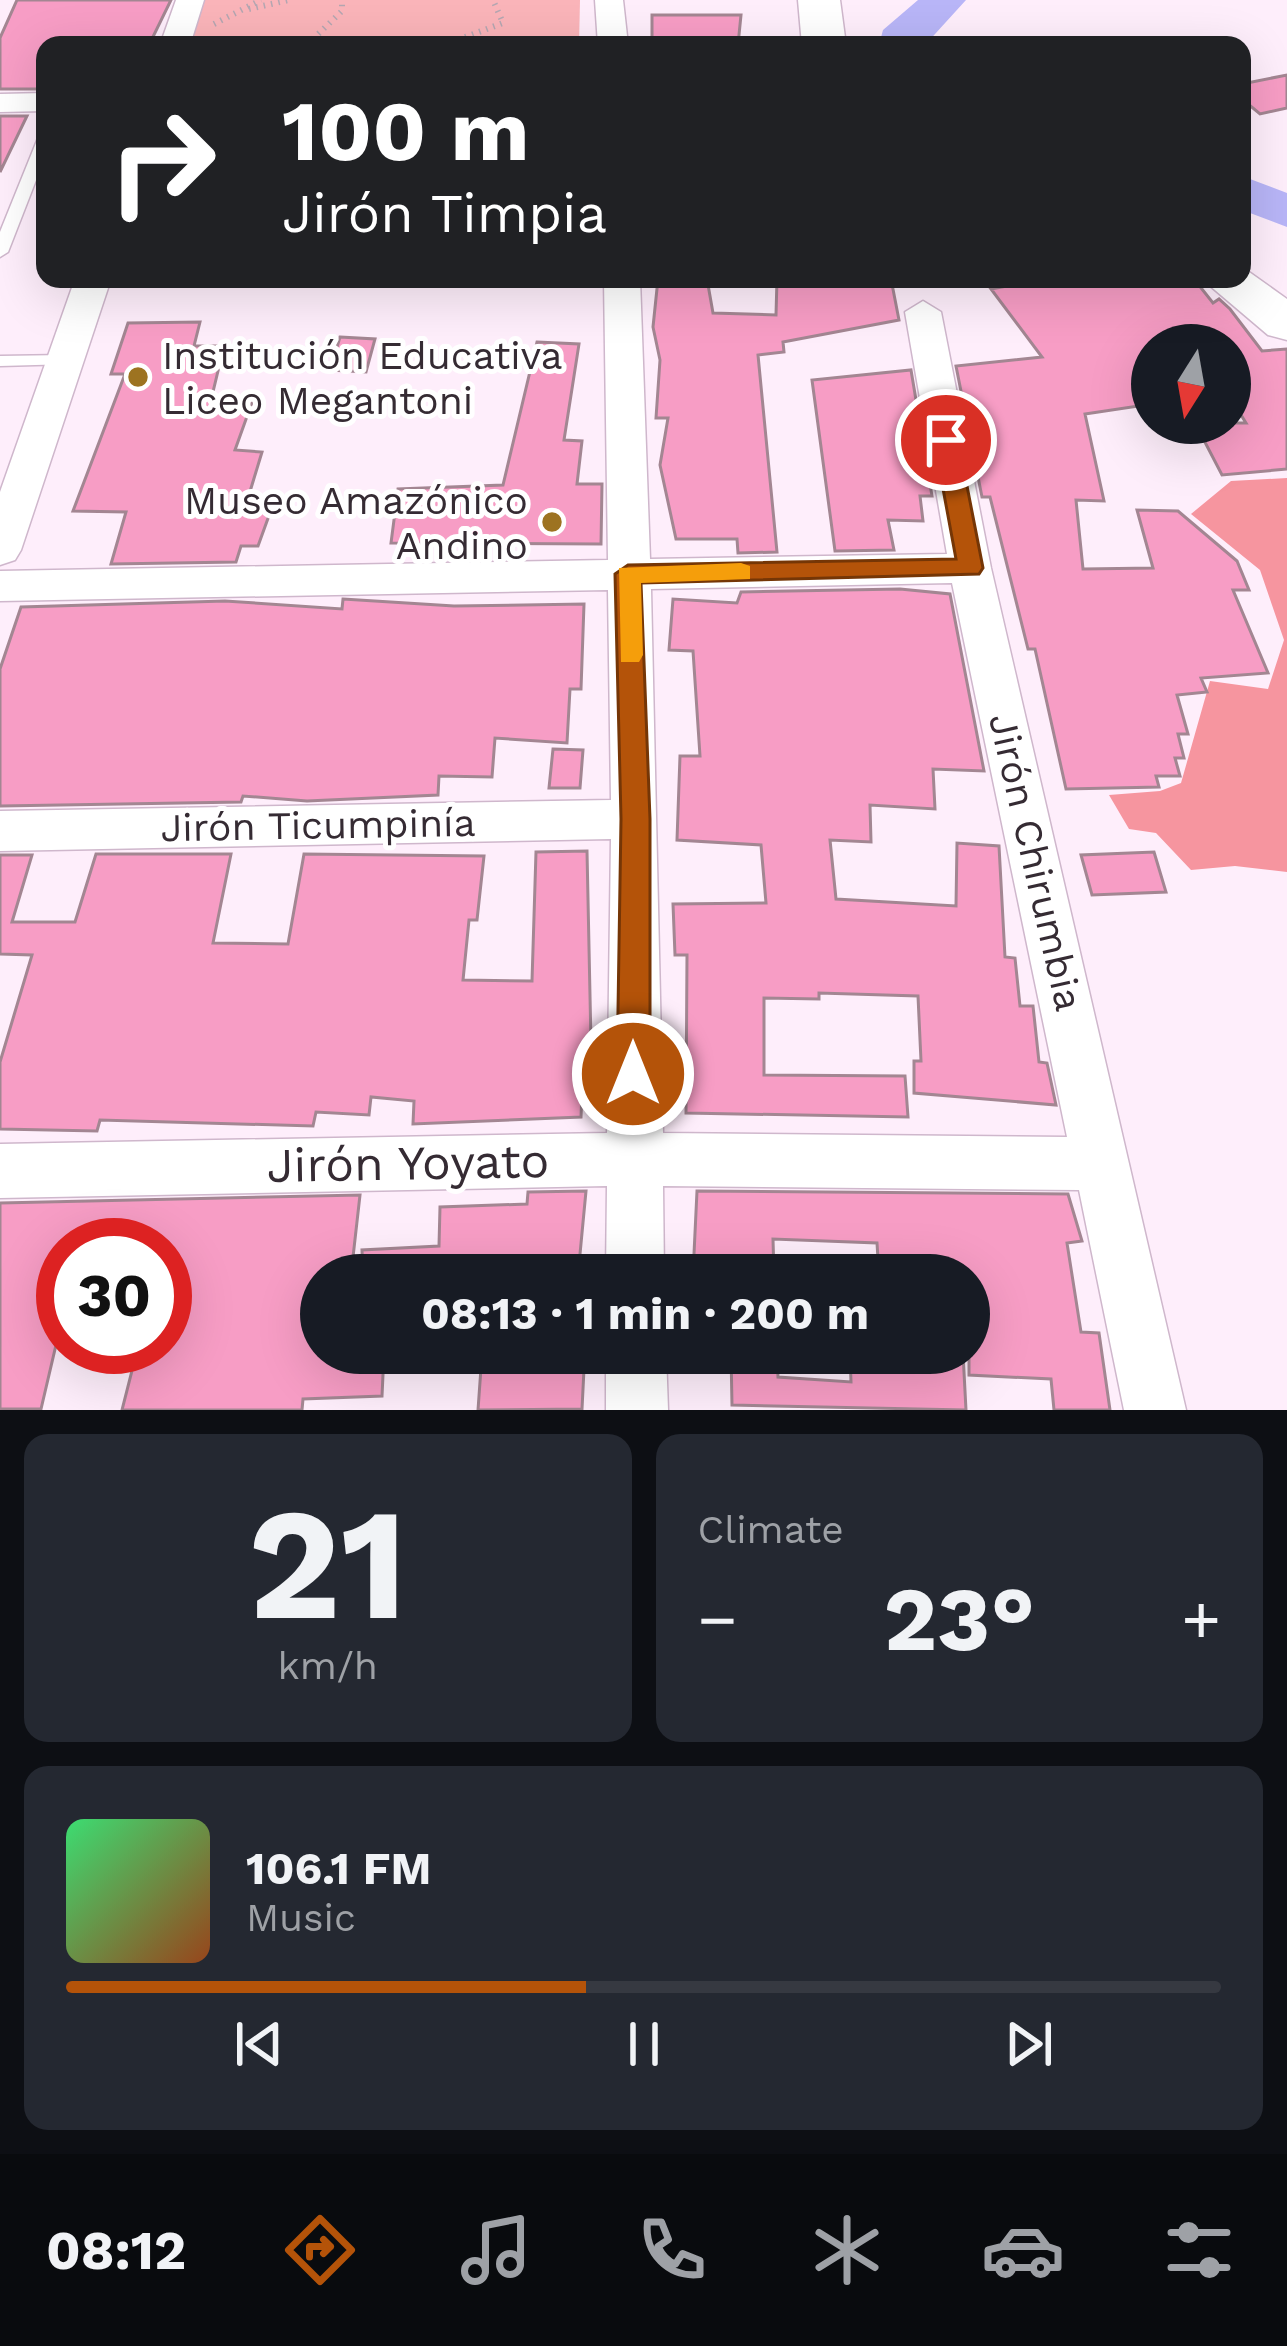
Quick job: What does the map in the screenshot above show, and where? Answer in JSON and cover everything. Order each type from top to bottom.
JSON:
[{"type":"highway","points":[[819,0],[823,36]]},
{"type":"highway","points":[[1240,288],[1287,324]]},
{"type":"street","points":[[178,36],[190,0]]},
{"type":"street","points":[[609,0],[612,36]]},
{"type":"street","points":[[0,103],[36,102]]},
{"type":"street","points":[[0,550],[90,288]]},
{"type":"street","points":[[622,288],[635,819],[635,1254]]},
{"type":"street","name":"Jirón Chirumbia","points":[[923,312],[970,568],[1155,1410]]},
{"type":"street","points":[[0,586],[970,568]]},
{"type":"street","name":"Jirón Ticumpinía","points":[[0,831],[635,819]]},
{"type":"street","name":"Jirón Yoyato","points":[[0,1171],[633,1159],[1104,1164]]},
{"type":"street","points":[[636,1374],[637,1410]]},
{"type":"lane","points":[[0,252],[36,161]]},
{"type":"lane","points":[[0,361],[65,360]]},
{"type":"path","points":[[205,30],[261,0]]},
{"type":"path","points":[[232,14],[289,0]]},
{"type":"path","points":[[316,36],[342,11],[342,0]]},
{"type":"path","points":[[467,36],[503,22],[493,0]]},
{"type":"shaded area","points":[[202,0],[580,0],[579,36],[192,36]]},
{"type":"shaded area","points":[[1287,478],[1287,872],[1235,866],[1191,870],[1156,833],[1129,829],[1109,795],[1160,791],[1181,783],[1210,681],[1268,689],[1284,640],[1260,570],[1191,514],[1231,481]]},
{"type":"building","points":[[17,0],[171,0],[153,36],[36,36],[36,89],[0,89],[0,38]]},
{"type":"building","points":[[652,15],[741,15],[739,36],[652,36]]},
{"type":"building","points":[[1287,75],[1287,108],[1260,114],[1251,106],[1251,82]]},
{"type":"building","points":[[0,116],[27,116],[0,172]]},
{"type":"building","points":[[657,288],[709,288],[713,313],[776,315],[777,288],[893,288],[899,320],[783,342],[784,352],[758,355],[777,552],[738,553],[737,539],[676,539],[660,465],[668,418],[656,418],[660,360],[653,327]]},
{"type":"building","points":[[1201,288],[1213,303],[1219,299],[1241,324],[1131,324],[1131,407],[1085,414],[1104,501],[1076,500],[1083,569],[1153,568],[1137,510],[1178,511],[1237,561],[1249,590],[1233,590],[1268,673],[1201,678],[1207,692],[1177,695],[1188,734],[1178,734],[1184,758],[1175,758],[1180,776],[1156,776],[1159,787],[1066,789],[1035,649],[1028,649],[990,497],[982,497],[956,366],[1042,357],[991,289]]},
{"type":"building","points":[[200,322],[194,346],[224,346],[212,396],[254,397],[235,450],[262,452],[245,508],[271,510],[258,546],[241,546],[236,562],[111,564],[126,512],[73,511],[125,374],[111,374],[128,323]]},
{"type":"building","points":[[340,337],[375,339],[366,372],[330,370]]},
{"type":"building","points":[[1251,337],[1262,351],[1287,349],[1287,469],[1222,475],[1206,444],[1251,444]]},
{"type":"building","points":[[537,342],[579,344],[564,440],[582,441],[577,484],[602,484],[601,544],[391,543],[398,489],[503,485]]},
{"type":"building","points":[[911,370],[932,496],[920,496],[923,521],[888,520],[894,550],[835,551],[812,380]]},
{"type":"building","points":[[900,589],[950,594],[984,771],[933,769],[935,809],[870,805],[871,842],[830,840],[836,899],[956,906],[957,843],[999,846],[1005,957],[1015,958],[1020,1006],[1033,1006],[1039,1062],[1047,1063],[1056,1105],[914,1093],[914,1061],[921,1061],[918,996],[819,993],[819,999],[764,998],[764,1075],[905,1076],[908,1117],[686,1113],[687,955],[675,955],[673,904],[766,903],[761,845],[677,840],[680,756],[700,756],[693,651],[669,650],[673,599],[737,603],[741,592]]},
{"type":"building","points":[[343,599],[454,606],[584,604],[581,689],[570,689],[567,743],[495,738],[492,777],[439,776],[438,795],[307,801],[243,796],[241,802],[0,806],[0,669],[21,607],[225,601],[342,609]]},
{"type":"building","points":[[553,749],[583,750],[580,788],[549,788]]},
{"type":"building","points":[[587,851],[591,1043],[584,1043],[581,1117],[413,1124],[414,1101],[371,1097],[369,1115],[316,1112],[313,1126],[100,1120],[97,1131],[0,1129],[0,1062],[32,955],[0,954],[0,855],[32,855],[12,922],[75,922],[96,854],[231,854],[213,943],[288,944],[304,854],[484,856],[477,920],[469,920],[463,980],[532,981],[536,852]]},
{"type":"building","points":[[1154,852],[1166,892],[1092,895],[1081,855]]},
{"type":"building","points":[[586,1191],[580,1254],[362,1254],[362,1250],[439,1246],[440,1207],[527,1204],[528,1192]]},
{"type":"building","points":[[697,1191],[1068,1194],[1082,1241],[1067,1243],[1081,1332],[1099,1333],[1110,1410],[1054,1410],[1051,1379],[969,1375],[990,1374],[990,1254],[878,1254],[877,1243],[773,1239],[773,1254],[694,1254]]},
{"type":"building","points":[[360,1195],[353,1254],[300,1254],[300,1374],[383,1374],[382,1396],[303,1399],[302,1410],[122,1410],[131,1374],[192,1374],[192,1218],[36,1218],[36,1374],[49,1374],[41,1409],[0,1409],[0,1203]]},
{"type":"building","points":[[481,1374],[584,1374],[582,1409],[478,1410]]},
{"type":"building","points":[[731,1374],[851,1382],[851,1374],[964,1374],[966,1410],[732,1405]]},
{"type":"waterway","points":[[904,36],[944,0]]},
{"type":"waterway","points":[[1251,195],[1287,212]]},
{"type":"slow traffic","points":[[630,655],[628,574],[741,572]]},
{"type":"place","name":"Institución Educativa Liceo Megantoni","points":[[138,377]]},
{"type":"place","name":"Museo Amazónico Andino","points":[[552,522]]},
{"type":"route","points":[[633,1074],[635,819],[628,574],[970,568],[946,440]]}]
